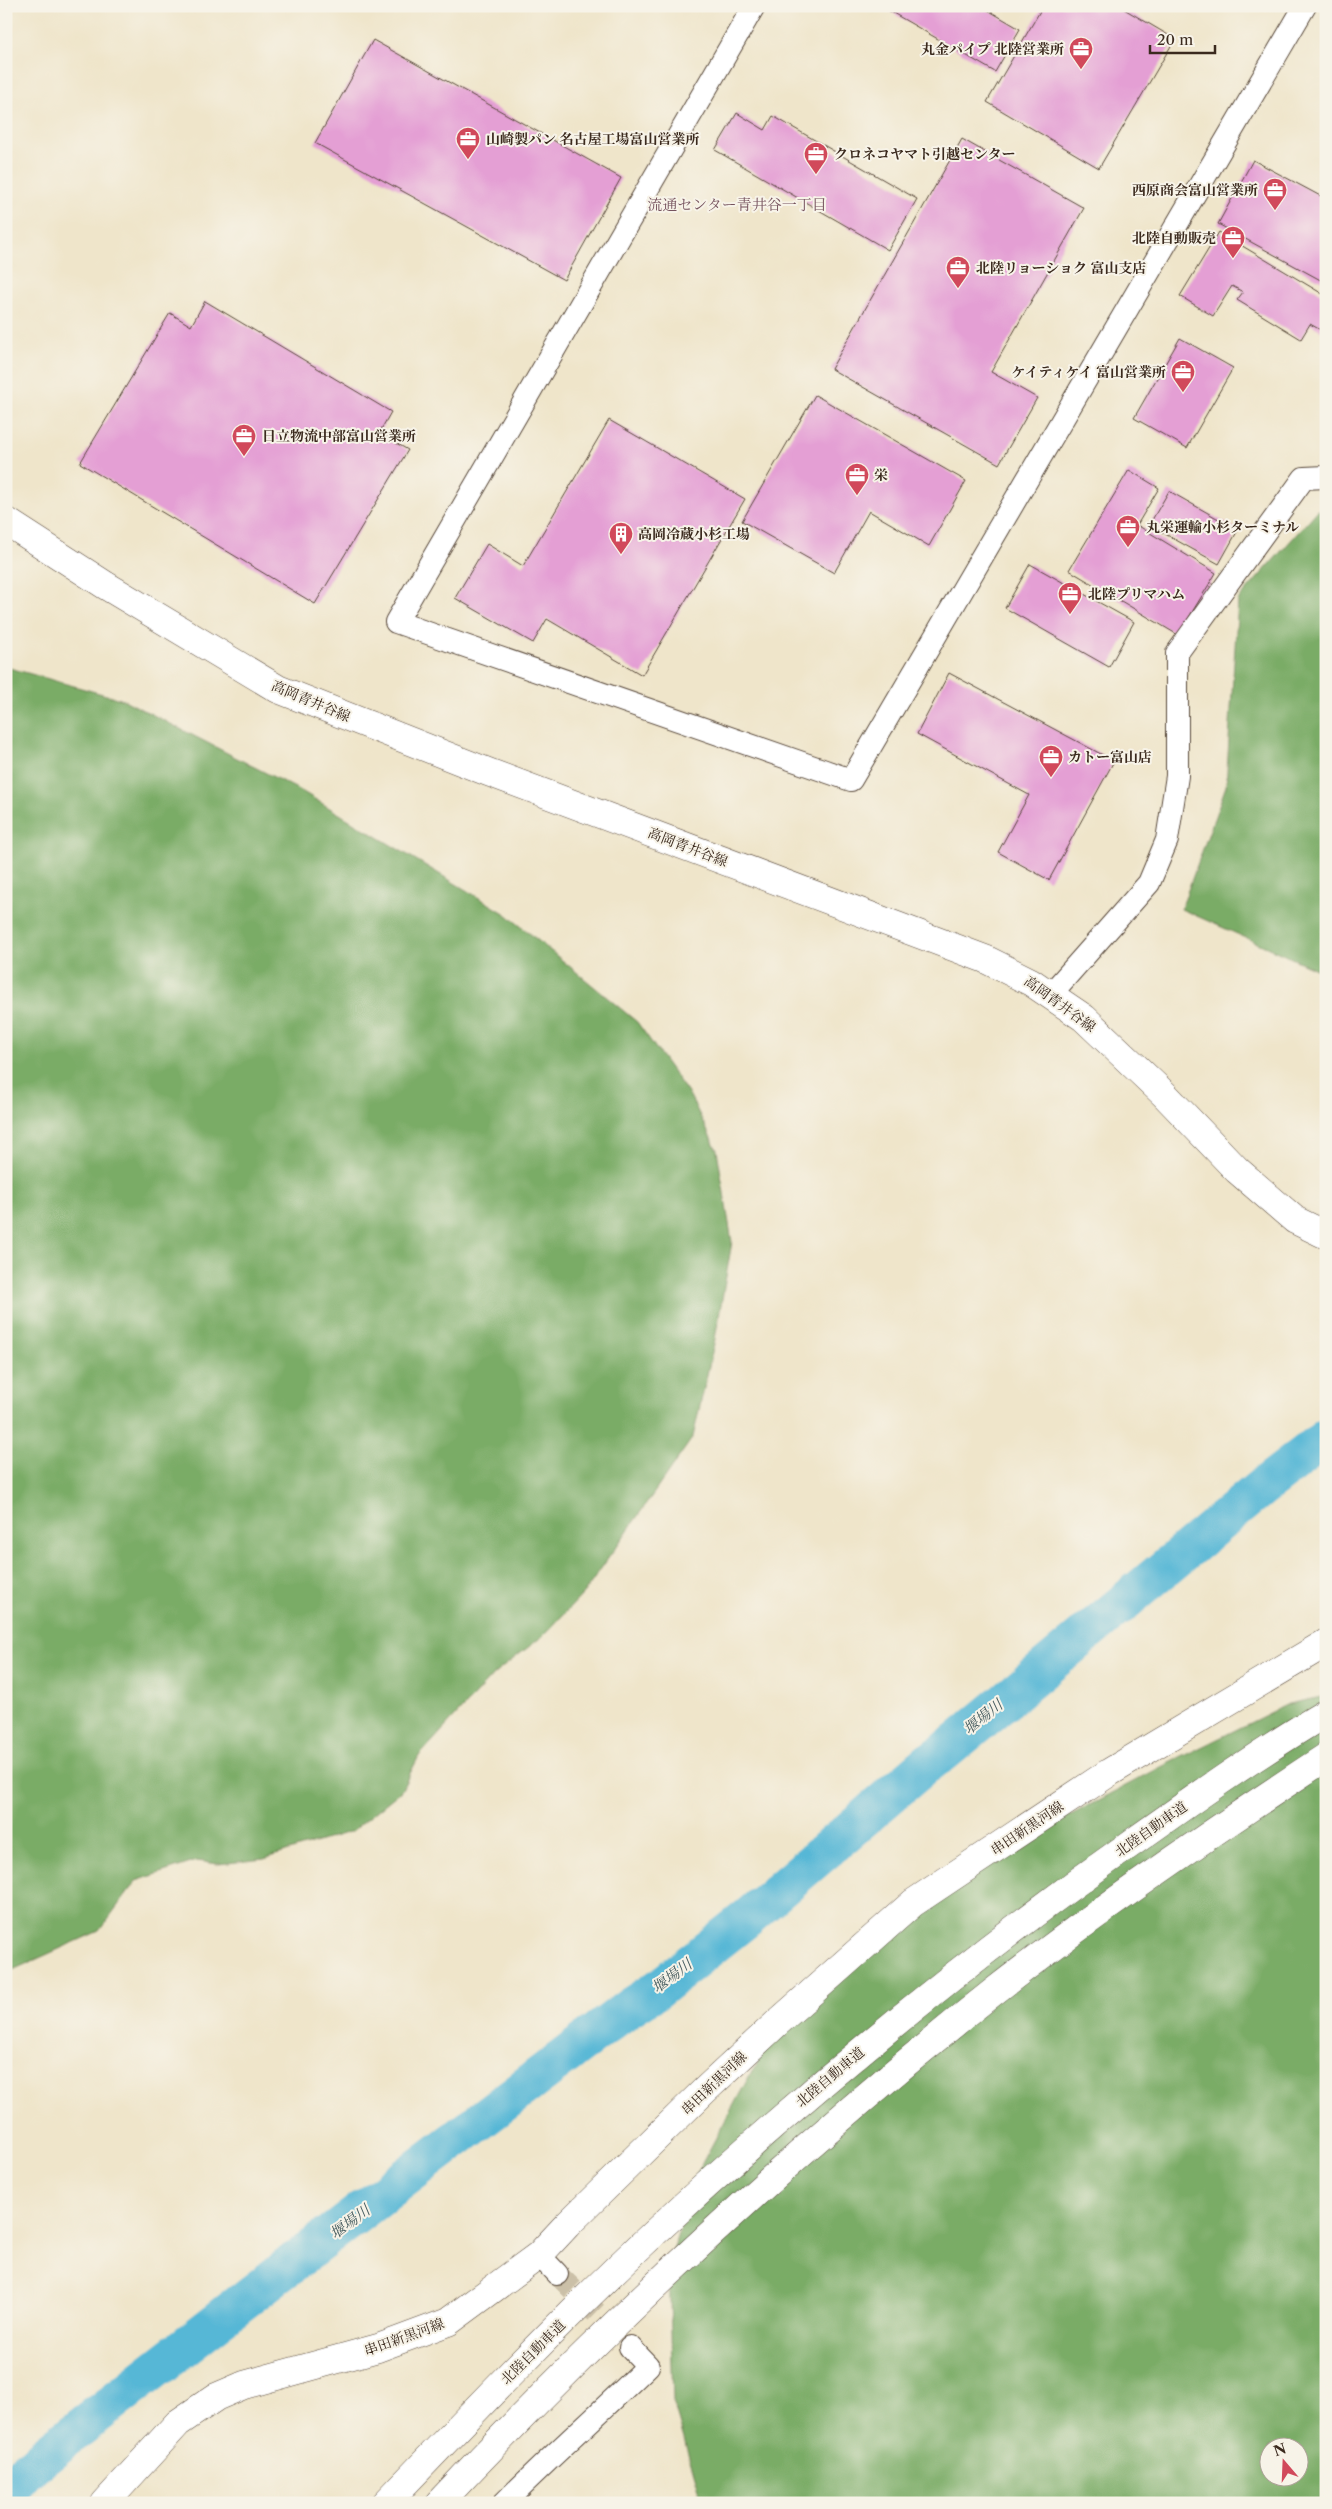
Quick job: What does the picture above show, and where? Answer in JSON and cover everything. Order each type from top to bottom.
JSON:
[{"type":"main road","name":"高岡青井谷線","points":[[6,521],[105,585],[278,689],[488,772],[985,959],[1012,971],[1084,1018],[1164,1094],[1237,1170],[1295,1220],[1326,1235]]},
{"type":"main road","name":"串田新黒河線","points":[[106,2503],[178,2423],[216,2397],[244,2385],[378,2348],[448,2322],[548,2265],[567,2225],[712,2084],[913,1903],[1110,1772],[1326,1643]]},
{"type":"main road","name":"北陸自動車道","points":[[386,2503],[547,2337],[650,2237],[750,2146],[856,2055],[963,1967],[1077,1881],[1187,1804],[1326,1712]]},
{"type":"main road","points":[[439,2503],[574,2365],[675,2266],[777,2174],[884,2082],[994,1992],[1104,1910],[1213,1832],[1326,1757]]},
{"type":"street","points":[[754,6],[396,622],[850,780],[1305,6]]},
{"type":"street","points":[[1050,995],[1149,883],[1167,840],[1177,776],[1177,653],[1304,478],[1326,477]]},
{"type":"street","points":[[504,2503],[648,2366],[630,2347]]},
{"type":"green space","points":[[1318,510],[1326,510],[1325,973],[1181,909],[1226,786],[1238,600]]},
{"type":"green space","points":[[6,667],[124,700],[303,792],[506,914],[637,1022],[690,1096],[717,1150],[732,1242],[715,1339],[693,1437],[584,1593],[544,1635],[494,1674],[419,1756],[401,1791],[352,1831],[264,1859],[218,1864],[197,1861],[136,1881],[99,1931],[6,1973]]},
{"type":"green space","points":[[1326,1696],[1326,2503],[703,2503],[673,2402],[669,2265],[693,2180],[764,2049],[958,1875],[1161,1767],[1288,1704]]},
{"type":"building","points":[[888,6],[981,6],[1020,29],[995,72],[886,9]]},
{"type":"building","name":"丸金パイプ 北陸営業所","points":[[1043,6],[1119,6],[1175,39],[1099,168],[987,102]]},
{"type":"building","name":"山崎製パン 名古屋工場富山営業所","points":[[373,40],[621,178],[564,280],[315,143]]},
{"type":"building","name":"クロネコヤマト引越センター","points":[[737,113],[765,130],[773,116],[917,199],[888,250],[715,150]]},
{"type":"building","name":"北陸リョーショク 富山支店","points":[[962,139],[1084,208],[991,372],[1037,398],[999,464],[831,369]]},
{"type":"building","name":"西原商会富山営業所","points":[[1253,160],[1326,199],[1326,283],[1218,224]]},
{"type":"building","name":"北陸自動販売","points":[[1219,232],[1326,296],[1326,333],[1310,324],[1301,339],[1237,300],[1243,292],[1232,286],[1213,316],[1180,296]]},
{"type":"building","name":"日立物流中部富山営業所","points":[[205,301],[391,412],[379,433],[408,450],[315,604],[80,463],[170,313],[191,326]]},
{"type":"building","name":"ケイティケイ 富山営業所","points":[[1180,338],[1233,368],[1187,448],[1134,418]]},
{"type":"building","name":"栄","points":[[815,395],[966,481],[929,546],[869,511],[834,573],[742,521]]},
{"type":"building","name":"高岡冷蔵小杉工場","points":[[609,420],[745,499],[642,675],[547,619],[533,643],[455,598],[487,544],[523,566]]},
{"type":"building","name":"丸栄運輸小杉ターミナル","points":[[1129,470],[1159,488],[1137,525],[1216,573],[1178,635],[1069,570]]},
{"type":"building","points":[[1169,491],[1238,530],[1219,564],[1149,525]]},
{"type":"building","name":"北陸プリマハム","points":[[1030,564],[1134,622],[1109,667],[1005,608]]},
{"type":"building","name":"カトー富山店","points":[[949,673],[1114,761],[1049,880],[998,852],[1029,795],[917,734]]},
{"type":"waterway","name":"堰場川","points":[[6,2497],[22,2473],[256,2291],[630,2007],[658,1989],[746,1919],[929,1762],[943,1753],[1261,1488],[1326,1438]]},
{"type":"tunnel","points":[[557,2274],[624,2340]]},
{"type":"place","name":"丸金パイプ 北陸営業所","points":[[1081,70]]},
{"type":"place","name":"山崎製パン 名古屋工場富山営業所","points":[[468,160]]},
{"type":"place","name":"クロネコヤマト引越センター","points":[[816,175]]},
{"type":"place","name":"西原商会富山営業所","points":[[1275,211]]},
{"type":"place","name":"北陸自動販売","points":[[1233,259]]},
{"type":"place","name":"北陸リョーショク 富山支店","points":[[958,289]]},
{"type":"place","name":"ケイティケイ 富山営業所","points":[[1183,393]]},
{"type":"place","name":"日立物流中部富山営業所","points":[[244,457]]},
{"type":"place","name":"栄","points":[[857,496]]},
{"type":"place","name":"丸栄運輸小杉ターミナル","points":[[1128,548]]},
{"type":"place","name":"高岡冷蔵小杉工場","points":[[621,555]]},
{"type":"place","name":"北陸プリマハム","points":[[1070,615]]},
{"type":"place","name":"カトー富山店","points":[[1051,778]]},
{"type":"district","name":"流通センター青井谷一丁目","points":[[737,205]]}]
